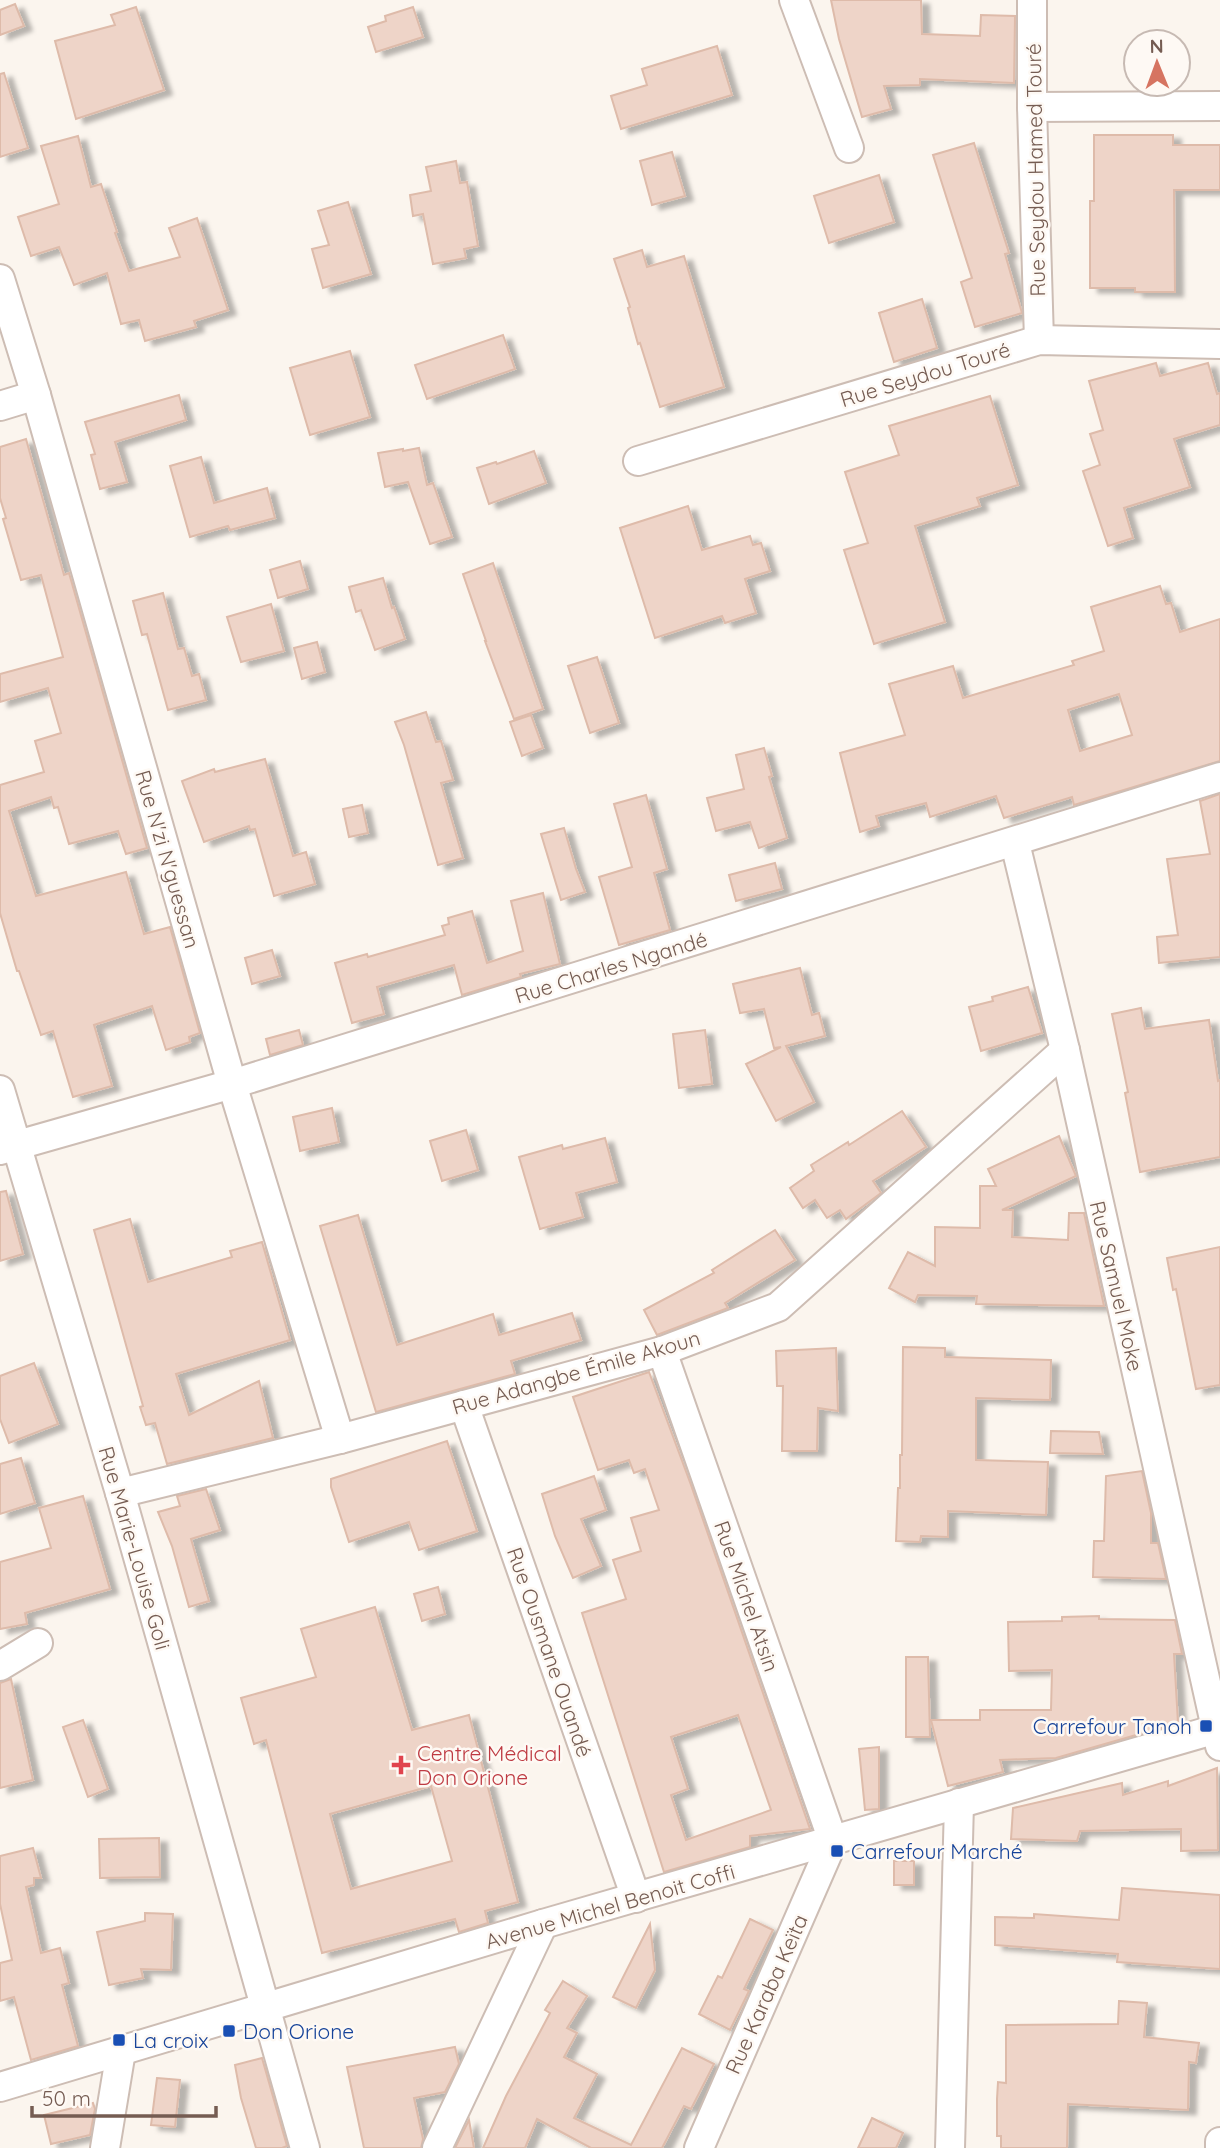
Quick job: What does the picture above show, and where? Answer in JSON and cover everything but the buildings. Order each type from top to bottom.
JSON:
[{"type":"street","points":[[794,0],[849,148]]},
{"type":"street","name":"Rue Seydou Hamed Touré","points":[[1032,0],[1032,107],[1039,340]]},
{"type":"street","points":[[1032,107],[1220,106]]},
{"type":"street","name":"Rue N'zi N'guessan","points":[[0,279],[36,395],[232,1084],[340,1438]]},
{"type":"street","name":"Rue Seydou Touré","points":[[638,461],[1039,340],[1220,344]]},
{"type":"street","points":[[0,406],[36,395]]},
{"type":"street","name":"Rue Charles Ngandé","points":[[8,1148],[232,1084],[1220,778]]},
{"type":"street","name":"Rue Samuel Moke","points":[[1015,842],[1065,1050],[1219,1735]]},
{"type":"street","name":"Rue Adangbe Émile Akoun","points":[[120,1493],[340,1438],[662,1351],[778,1307],[1065,1050]]},
{"type":"street","name":"Rue Marie-Louise Goli","points":[[0,1090],[8,1148],[120,1493],[305,2148]]},
{"type":"street","name":"Rue Michel Atsin","points":[[662,1351],[833,1841]]},
{"type":"street","name":"Rue Ousmane Ouandé","points":[[464,1405],[636,1898]]},
{"type":"street","points":[[0,1666],[38,1643]]},
{"type":"street","name":"Avenue Michel Benoit Coffi","points":[[0,2087],[958,1803],[1219,1735]]},
{"type":"street","points":[[950,2148],[958,1803]]},
{"type":"street","name":"Rue Karaba Keïta","points":[[699,2148],[833,1841]]},
{"type":"street","points":[[437,2148],[543,1924]]},
{"type":"street","points":[[105,2148],[121,2051]]},
{"type":"street","points":[[1220,2143],[1220,2148]]},
{"type":"place","name":"Carrefour Tanoh","points":[[1206,1726]]},
{"type":"place","name":"Centre Médical Don Orione","points":[[401,1765]]},
{"type":"place","name":"Carrefour Marché","points":[[837,1851]]},
{"type":"place","name":"Don Orione","points":[[229,2031]]},
{"type":"place","name":"La croix","points":[[119,2040]]}]
